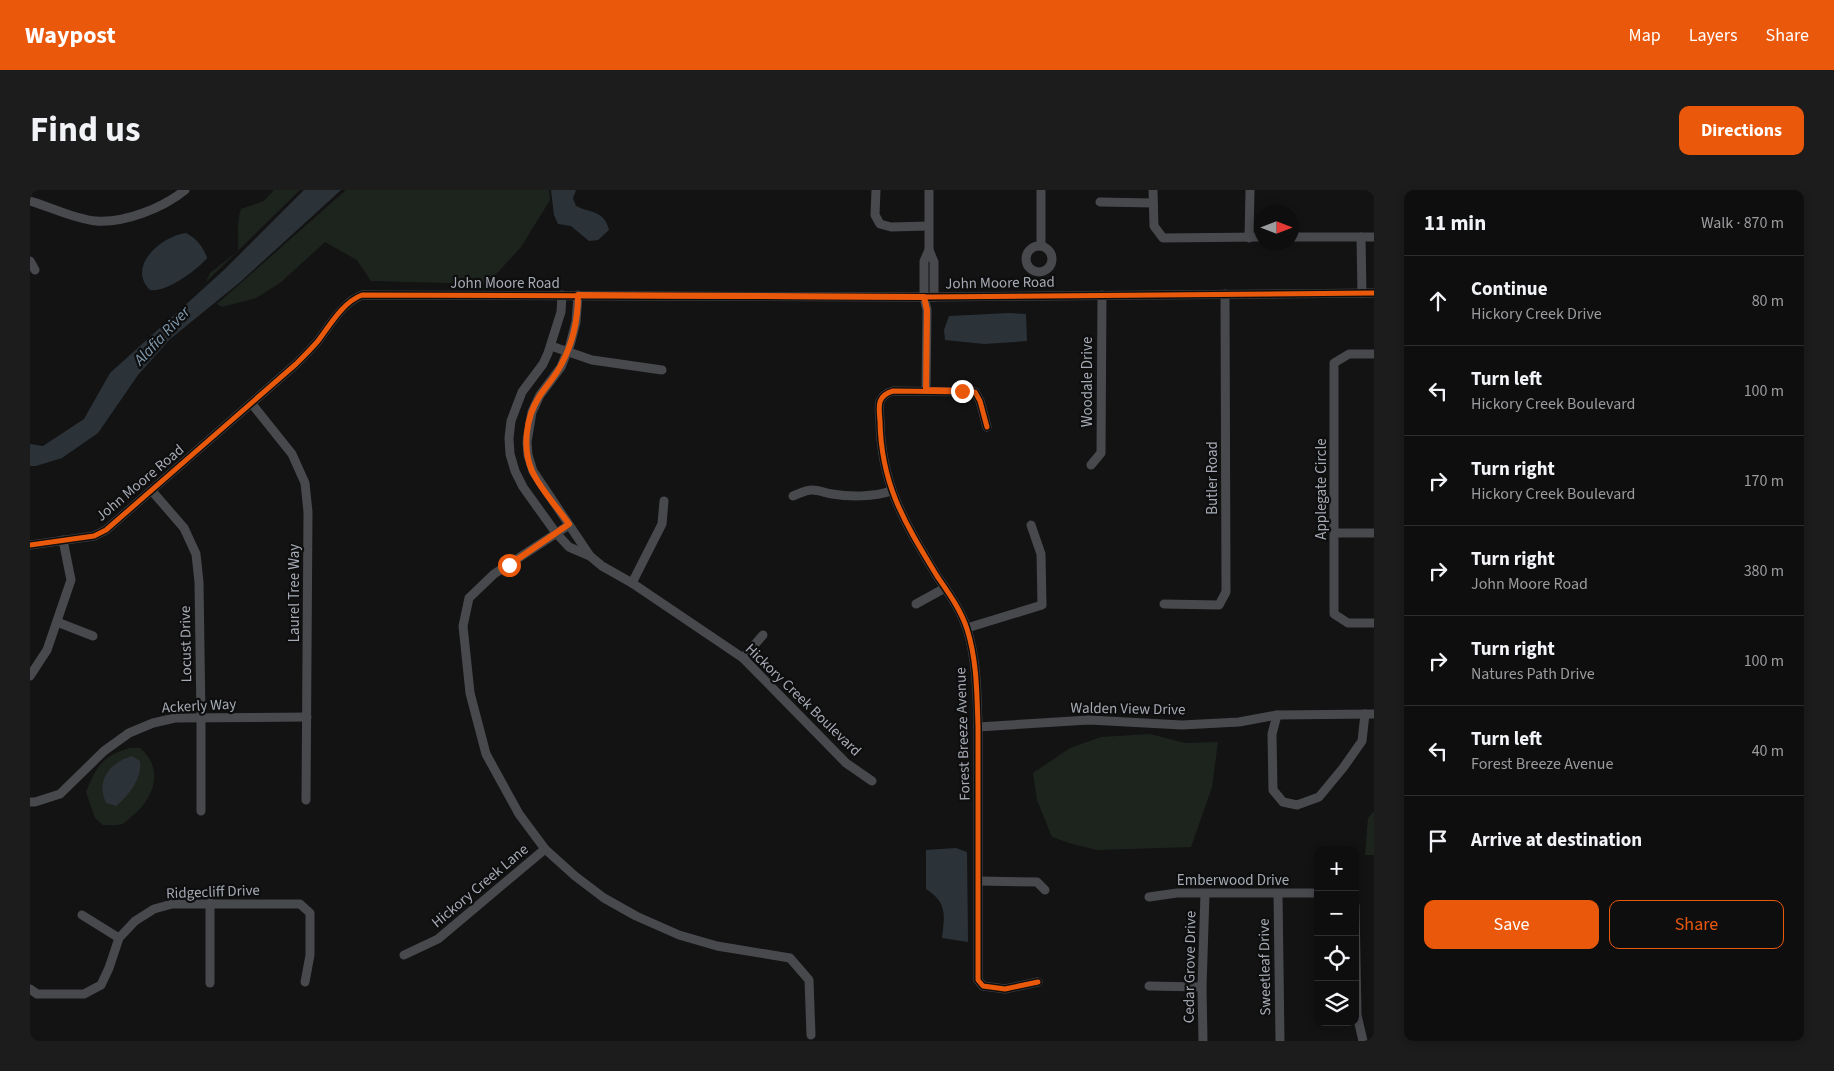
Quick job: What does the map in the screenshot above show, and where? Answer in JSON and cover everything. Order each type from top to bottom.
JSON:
[{"type":"street","points":[[30,201],[96,221],[121,220],[143,213],[178,196],[185,190]]},
{"type":"street","points":[[876,190],[875,215],[880,224],[891,227],[928,226]]},
{"type":"street","points":[[928,190],[929,250],[934,262],[934,297]]},
{"type":"street","points":[[1041,190],[1041,246]]},
{"type":"street","points":[[1153,190],[1154,226],[1163,238],[1254,238]]},
{"type":"street","points":[[1249,238],[1250,190]]},
{"type":"street","points":[[1100,202],[1153,203]]},
{"type":"street","points":[[1299,237],[1374,237]]},
{"type":"street","points":[[1361,237],[1362,294]]},
{"type":"street","points":[[926,390],[927,310],[924,297],[924,261],[929,250]]},
{"type":"street","points":[[30,260],[35,270]]},
{"type":"street","points":[[924,271],[934,271]]},
{"type":"street","name":"John Moore Road","points":[[30,545],[94,536],[102,533],[303,358],[346,306],[362,295],[934,297],[1374,293]]},
{"type":"street","name":"Butler Road","points":[[1164,604],[1219,605],[1226,592],[1225,294]]},
{"type":"street","name":"Hickory Creek Boulevard","points":[[562,295],[561,312],[551,346],[543,364],[522,392],[511,421],[509,446],[518,479],[556,534],[569,547],[590,556],[602,566],[632,583],[743,658],[846,763],[872,781]]},
{"type":"street","name":"Hickory Creek Boulevard","points":[[578,295],[576,322],[568,352],[534,406],[530,418],[527,442],[528,455],[533,471],[590,556]]},
{"type":"street","name":"Woodale Drive","points":[[1091,465],[1101,453],[1102,295]]},
{"type":"street","points":[[551,346],[592,360],[662,370]]},
{"type":"street","name":"Applegate Circle","points":[[1374,354],[1349,354],[1334,363],[1334,614],[1348,623],[1374,623]]},
{"type":"street","name":"Forest Breeze Avenue","points":[[987,427],[980,401],[975,392],[893,391],[881,397],[879,405],[880,445],[891,491],[906,525],[967,628],[977,691],[978,980],[983,986],[1005,989],[1038,982]]},
{"type":"street","name":"Laurel Tree Way","points":[[252,404],[292,454],[305,483],[308,512],[306,800]]},
{"type":"street","points":[[793,496],[807,490],[855,495],[880,495],[891,491]]},
{"type":"street","name":"Locust Drive","points":[[152,491],[184,528],[196,554],[199,582],[200,811]]},
{"type":"street","points":[[632,583],[662,524],[664,501]]},
{"type":"street","points":[[569,524],[494,574],[469,598],[463,626],[470,692],[486,754],[519,814],[545,848],[575,876],[604,898],[636,916],[679,935],[717,946],[790,958],[809,980],[811,1035]]},
{"type":"street","points":[[967,628],[1042,605],[1041,554],[1031,525]]},
{"type":"street","points":[[1335,533],[1374,533]]},
{"type":"street","points":[[30,676],[47,650],[71,580],[63,540]]},
{"type":"street","points":[[916,604],[945,588]]},
{"type":"street","points":[[57,622],[93,636]]},
{"type":"street","points":[[743,658],[763,635]]},
{"type":"street","name":"Walden View Drive","points":[[978,727],[1089,720],[1182,725],[1239,722],[1277,715],[1370,714],[1362,741],[1343,768],[1319,796],[1297,805],[1283,802],[1274,790],[1272,734],[1277,715]]},
{"type":"street","name":"Ackerly Way","points":[[30,802],[60,794],[104,751],[129,734],[153,723],[175,718],[307,718]]},
{"type":"street","name":"Hickory Creek Lane","points":[[404,955],[438,939],[545,848]]},
{"type":"street","points":[[979,882],[1036,882],[1045,890]]},
{"type":"street","name":"Emberwood Drive","points":[[1149,897],[1178,893],[1314,893]]},
{"type":"street","name":"Cedar Grove Drive","points":[[1203,1041],[1202,987],[1205,894]]},
{"type":"street","name":"Sweetleaf Drive","points":[[1278,894],[1280,1041]]},
{"type":"street","points":[[210,903],[210,983]]},
{"type":"street","name":"Ridgecliff Drive","points":[[30,989],[36,994],[84,994],[100,985],[109,968],[119,938],[135,921],[154,909],[172,904],[210,903],[300,904],[310,913],[310,955],[305,982]]},
{"type":"street","points":[[82,915],[119,938]]},
{"type":"street","points":[[1356,936],[1357,1015],[1363,1041]]},
{"type":"street","points":[[1149,986],[1202,987]]},
{"type":"shaded area","points":[[274,190],[300,190],[238,251],[238,225],[241,209],[264,201]]},
{"type":"shaded area","points":[[346,190],[549,190],[550,200],[521,247],[487,284],[371,281],[357,260],[325,242],[280,283],[256,298],[222,307],[217,304]]},
{"type":"shaded area","points":[[236,252],[206,282],[210,273]]},
{"type":"shaded area","points":[[1150,734],[1185,743],[1218,742],[1212,787],[1191,847],[1097,850],[1052,837],[1037,800],[1033,773],[1070,748],[1101,737]]},
{"type":"shaded area","points":[[130,748],[140,748],[148,756],[154,774],[154,784],[151,793],[139,810],[124,823],[103,825],[95,818],[86,792],[97,769],[107,758]]},
{"type":"shaded area","points":[[1374,811],[1374,855],[1365,855],[1368,818]]},
{"type":"water","name":"Alafia River","points":[[304,190],[341,190],[239,283],[169,340],[138,375],[98,433],[62,458],[30,466],[30,444],[43,446],[84,419],[110,373],[224,270]]},
{"type":"water","points":[[551,190],[576,190],[573,198],[576,206],[597,213],[604,219],[609,230],[598,240],[589,241],[571,226],[558,224],[554,215]]},
{"type":"water","points":[[186,233],[199,244],[207,258],[189,274],[172,284],[157,290],[150,290],[144,281],[142,271],[150,254],[167,240]]},
{"type":"water","points":[[1026,314],[1027,341],[984,344],[945,340],[944,330],[949,316]]},
{"type":"water","points":[[132,756],[140,761],[139,774],[134,786],[116,806],[106,803],[102,787],[107,773],[112,767]]},
{"type":"water","points":[[956,848],[967,852],[968,942],[942,938],[943,910],[938,899],[926,889],[926,850]]},
{"type":"cycle path","points":[[30,545],[94,536],[106,530],[296,364],[318,341],[343,308],[362,295],[924,297],[1374,293]]},
{"type":"cycle path","points":[[987,427],[980,401],[975,392],[893,391],[884,396],[880,403],[881,444],[890,484],[897,503],[905,521],[954,601],[967,629],[973,653],[978,727],[978,980],[983,986],[1005,989],[1038,982]]},
{"type":"route","points":[[509,565],[569,524],[537,479],[530,463],[527,442],[528,426],[534,406],[568,352],[578,313],[578,295],[924,297],[927,310],[926,390],[962,391]]}]
